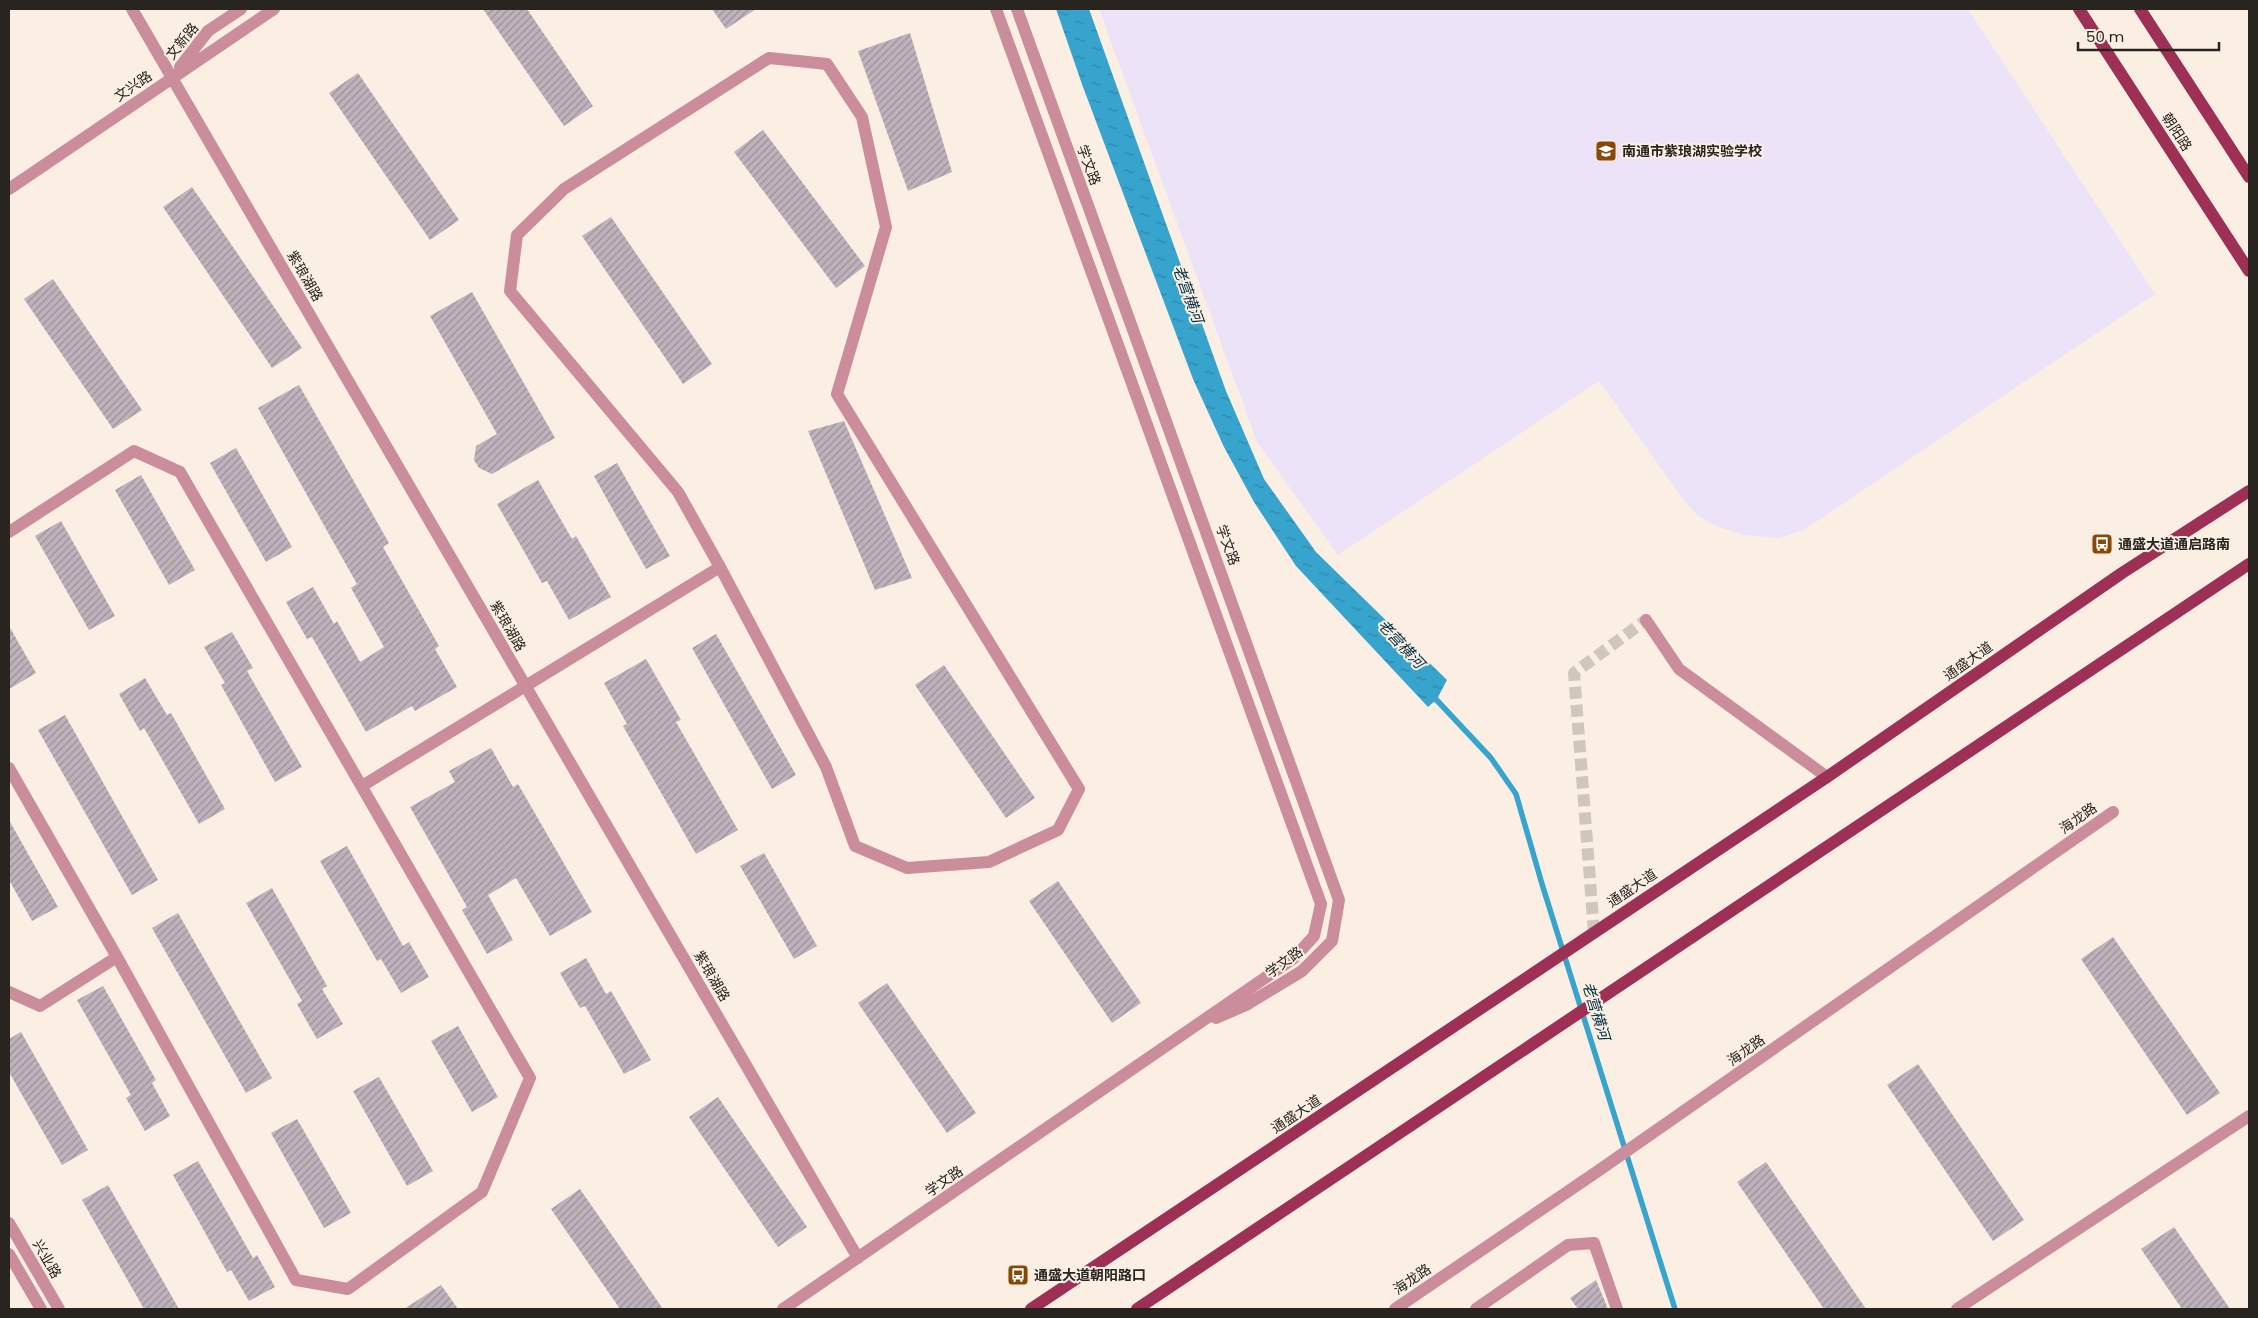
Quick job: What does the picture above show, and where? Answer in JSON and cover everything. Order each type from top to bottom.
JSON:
[{"type":"main road","name":"朝阳路","points":[[2079,9],[2249,271]]},
{"type":"main road","points":[[2140,9],[2249,177]]},
{"type":"main road","name":"通盛大道","points":[[1031,1309],[1827,777],[2122,573],[2249,491]]},
{"type":"main road","points":[[1137,1309],[2249,564]]},
{"type":"street","name":"紫琅湖路","points":[[132,9],[858,1258]]},
{"type":"street","name":"文新路","points":[[172,77],[208,31],[241,9]]},
{"type":"street","name":"文兴路","points":[[9,189],[274,9]]},
{"type":"street","name":"学文路","points":[[783,1309],[1294,958],[1314,936],[1321,904],[996,9]]},
{"type":"street","name":"学文路","points":[[1017,9],[1339,900],[1332,941],[1302,972],[1246,1006],[1195,1027]]},
{"type":"street","points":[[769,58],[827,64],[862,116],[886,227],[837,394],[1079,789],[1058,830],[989,862],[907,868],[855,846],[826,767],[720,567],[678,492],[510,292],[517,235],[564,189],[769,58]]},
{"type":"street","points":[[9,532],[134,451],[180,472],[530,1078],[482,1192],[348,1289],[296,1280],[9,768]]},
{"type":"street","points":[[362,786],[720,567]]},
{"type":"street","points":[[1646,620],[1678,669],[1827,777]]},
{"type":"street","name":"海龙路","points":[[1394,1309],[1598,1171],[2113,812]]},
{"type":"street","points":[[9,992],[40,1006],[116,957]]},
{"type":"street","points":[[1957,1309],[2249,1116]]},
{"type":"street","name":"兴业路","points":[[9,1223],[59,1309]]},
{"type":"street","points":[[1476,1309],[1568,1244],[1594,1243],[1618,1309]]},
{"type":"street","points":[[9,1254],[41,1309]]},
{"type":"shaded area","name":"南通市紫琅湖实验学校","points":[[1099,9],[1968,9],[2155,294],[1804,530],[1779,538],[1745,535],[1716,526],[1698,516],[1682,498],[1599,381],[1338,555],[1257,442]]},
{"type":"water","points":[[1056,9],[1089,9],[1226,391],[1264,479],[1316,552],[1447,680],[1437,699],[1428,707],[1296,566],[1254,502],[1224,447],[1193,379],[1083,87]]},
{"type":"building","points":[[483,9],[527,9],[593,106],[564,126]]},
{"type":"building","points":[[712,9],[756,9],[726,29]]},
{"type":"building","points":[[910,33],[952,172],[908,191],[858,51]]},
{"type":"building","points":[[358,73],[459,220],[430,240],[329,93]]},
{"type":"building","points":[[763,130],[865,266],[836,288],[734,152]]},
{"type":"building","points":[[192,187],[302,348],[272,368],[163,207]]},
{"type":"building","points":[[611,217],[712,364],[683,384],[582,236]]},
{"type":"building","points":[[53,279],[142,410],[113,429],[24,299]]},
{"type":"building","points":[[472,292],[555,438],[492,474],[479,468],[474,460],[476,446],[497,434],[430,316]]},
{"type":"building","points":[[299,385],[389,543],[383,547],[439,646],[435,649],[457,687],[415,711],[412,706],[366,732],[312,637],[307,639],[286,602],[313,587],[334,624],[337,621],[360,662],[384,647],[351,588],[357,584],[258,408]]},
{"type":"building","points":[[844,421],[912,578],[875,590],[808,431]]},
{"type":"building","points":[[236,448],[292,547],[266,562],[210,463]]},
{"type":"building","points":[[617,463],[670,556],[646,569],[594,476]]},
{"type":"building","points":[[141,475],[195,570],[169,585],[115,490]]},
{"type":"building","points":[[538,480],[572,539],[576,536],[611,597],[569,620],[547,581],[542,583],[497,504]]},
{"type":"building","points":[[61,521],[115,616],[89,630],[35,536]]},
{"type":"building","points":[[9,626],[36,673],[9,689]]},
{"type":"building","points":[[232,632],[253,668],[247,671],[302,767],[275,782],[221,685],[225,683],[204,647]]},
{"type":"building","points":[[716,634],[796,775],[772,789],[692,648]]},
{"type":"building","points":[[646,659],[681,720],[676,722],[738,830],[696,854],[623,726],[627,724],[604,683]]},
{"type":"building","points":[[944,665],[1035,798],[1006,818],[915,685]]},
{"type":"building","points":[[145,678],[167,715],[171,713],[225,809],[199,824],[144,728],[140,731],[119,694]]},
{"type":"building","points":[[65,715],[158,880],[132,895],[38,730]]},
{"type":"building","points":[[491,748],[513,787],[518,784],[592,912],[550,936],[516,878],[488,895],[513,940],[487,954],[462,910],[467,907],[410,807],[455,782],[449,771]]},
{"type":"building","points":[[9,820],[58,907],[32,921],[9,880]]},
{"type":"building","points":[[347,846],[403,946],[409,942],[429,977],[401,993],[381,959],[377,961],[320,861]]},
{"type":"building","points":[[764,853],[817,946],[794,959],[740,866]]},
{"type":"building","points":[[1058,881],[1141,1003],[1112,1023],[1029,901]]},
{"type":"building","points":[[272,888],[327,986],[322,989],[343,1024],[317,1039],[297,1004],[302,1001],[246,903]]},
{"type":"building","points":[[178,913],[272,1078],[246,1093],[152,928]]},
{"type":"building","points":[[2113,937],[2220,1093],[2187,1115],[2081,959]]},
{"type":"building","points":[[586,958],[606,994],[611,991],[651,1060],[624,1074],[585,1006],[580,1008],[560,973]]},
{"type":"building","points":[[887,983],[976,1113],[947,1133],[858,1003]]},
{"type":"building","points":[[103,986],[156,1080],[152,1083],[170,1116],[145,1131],[126,1098],[131,1095],[77,1000]]},
{"type":"building","points":[[458,1026],[498,1097],[472,1112],[431,1041]]},
{"type":"building","points":[[21,1032],[88,1150],[62,1165],[9,1072],[9,1039]]},
{"type":"building","points":[[1918,1064],[2024,1220],[1993,1241],[1887,1085]]},
{"type":"building","points":[[379,1077],[433,1171],[407,1186],[353,1091]]},
{"type":"building","points":[[718,1097],[807,1227],[778,1247],[689,1117]]},
{"type":"building","points":[[297,1119],[351,1213],[324,1228],[271,1133]]},
{"type":"building","points":[[198,1161],[253,1258],[257,1255],[275,1287],[249,1301],[231,1270],[227,1272],[173,1175]]},
{"type":"building","points":[[1766,1162],[1866,1309],[1824,1309],[1737,1182]]},
{"type":"building","points":[[108,1185],[179,1309],[144,1309],[82,1200]]},
{"type":"building","points":[[580,1189],[663,1309],[620,1309],[551,1209]]},
{"type":"building","points":[[2174,1227],[2230,1309],[2182,1309],[2141,1249]]},
{"type":"building","points":[[1596,1280],[1608,1309],[1578,1309],[1570,1298]]},
{"type":"building","points":[[441,1285],[458,1309],[404,1309]]},
{"type":"waterway","name":"老营横河","points":[[1431,694],[1491,758],[1516,794],[1542,884],[1675,1309]]},
{"type":"tunnel","points":[[1594,932],[1574,673],[1646,620]]},
{"type":"place","name":"南通市紫琅湖实验学校","points":[[1606,151]]},
{"type":"place","name":"通盛大道通启路南","points":[[2102,544]]},
{"type":"place","name":"通盛大道朝阳路口","points":[[1018,1275]]}]
